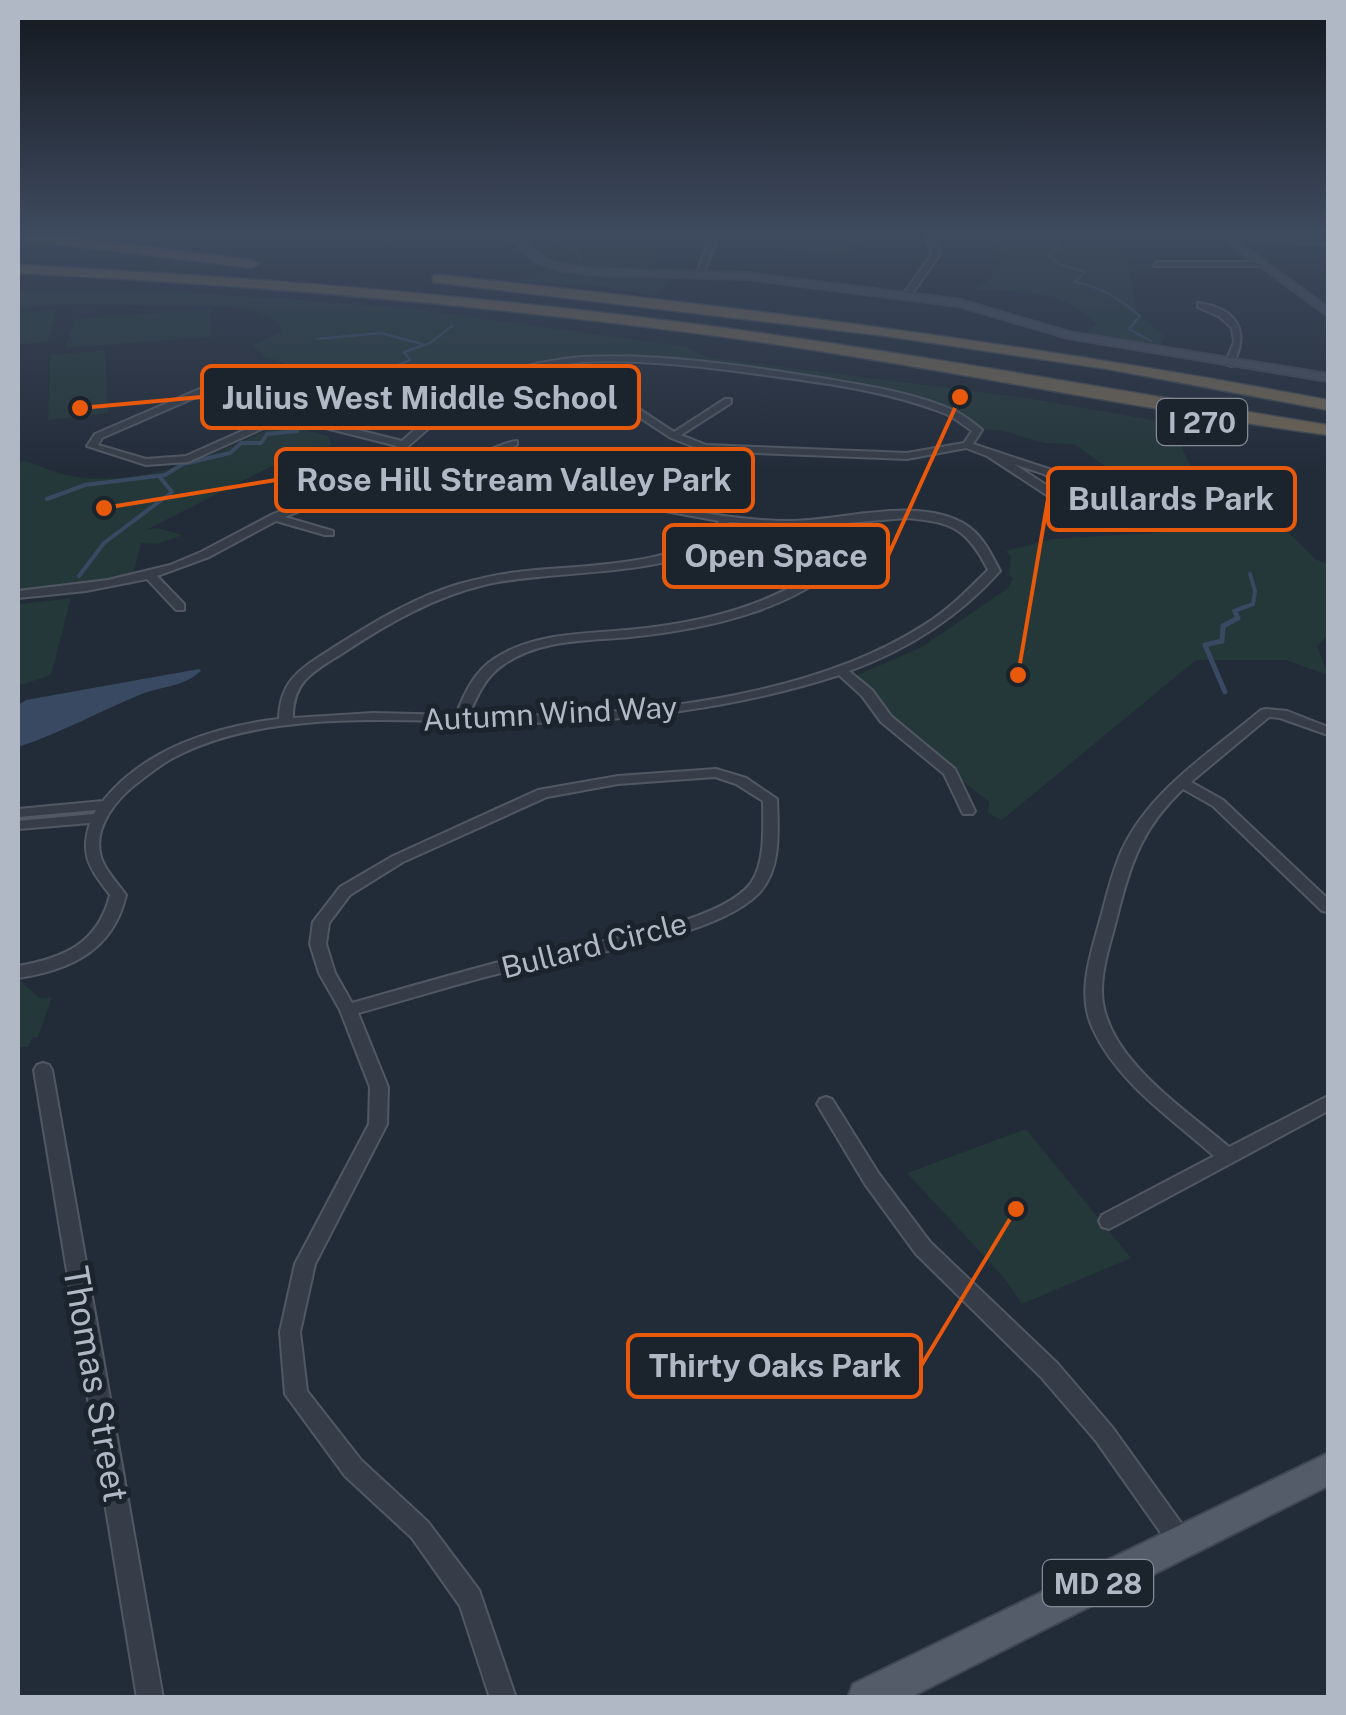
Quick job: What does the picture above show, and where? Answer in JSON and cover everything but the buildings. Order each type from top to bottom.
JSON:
[{"type":"highway","name":"I 270","points":[[490,315],[815,359],[1328,445]]},
{"type":"highway","points":[[549,315],[815,359]]},
{"type":"highway","name":"I 270","points":[[578,315],[735,334],[1328,433]]},
{"type":"highway","name":"I 270","points":[[659,315],[1119,379],[1328,416]]},
{"type":"highway","name":"I 270","points":[[742,315],[1053,356],[1328,406]]},
{"type":"highway","points":[[888,332],[1119,379]]},
{"type":"highway","points":[[1075,400],[1328,433]]},
{"type":"main road","name":"MD 28","points":[[867,1698],[1328,1469]]},
{"type":"street","points":[[1005,315],[1068,335],[1328,378]]},
{"type":"street","points":[[1220,315],[1239,333],[1241,344],[1229,364]]},
{"type":"street","points":[[18,594],[150,575],[196,558],[275,517],[359,481],[465,395],[505,376],[554,363],[622,359],[829,381],[963,418],[977,430],[967,445]]},
{"type":"street","points":[[505,376],[633,409],[674,436],[704,448],[921,456],[967,445],[1056,476],[1122,523],[1105,527],[1096,523],[991,454]]},
{"type":"street","points":[[285,415],[282,406],[230,392],[202,392],[98,436],[92,446],[146,462],[188,459],[285,415],[406,445]]},
{"type":"street","points":[[674,436],[728,401]]},
{"type":"street","points":[[383,464],[438,469],[487,456],[514,443]]},
{"type":"street","name":"Autumn Wind Way","points":[[101,812],[166,756],[204,740],[286,722],[587,717],[683,706],[842,671],[888,651],[948,616],[994,571],[989,552],[950,523],[926,515],[789,524],[615,500]]},
{"type":"street","points":[[275,517],[329,533]]},
{"type":"street","points":[[286,722],[286,699],[297,679],[428,599],[500,576],[621,564],[692,548],[717,535],[726,518]]},
{"type":"street","points":[[461,718],[474,685],[498,662],[525,648],[694,622],[778,598],[808,585],[834,569],[850,549],[849,533],[839,519]]},
{"type":"street","points":[[150,575],[180,607]]},
{"type":"street","points":[[842,671],[867,692],[886,719],[950,772],[968,812]]},
{"type":"street","points":[[1228,1157],[1120,1059],[1100,1028],[1092,995],[1101,946],[1130,848],[1152,814],[1266,714],[1282,714],[1328,732]]},
{"type":"street","name":"Bullard Circle","points":[[348,1010],[505,967],[672,929],[722,910],[755,888],[770,844],[770,800],[740,781],[716,772],[544,792],[398,859],[346,891],[321,922],[318,944],[322,959],[348,1010],[379,1087],[378,1124],[305,1264],[290,1332],[296,1394],[353,1468],[420,1530],[470,1599],[503,1698]]},
{"type":"street","points":[[1184,784],[1218,804],[1328,907]]},
{"type":"street","points":[[18,813],[101,812]]},
{"type":"street","points":[[18,825],[101,812]]},
{"type":"street","points":[[18,972],[38,970],[74,955],[101,938],[116,915],[118,895],[95,862],[92,850],[101,812]]},
{"type":"street","name":"Thomas Street","points":[[42,1070],[150,1698]]},
{"type":"street","points":[[1109,1221],[1328,1103]]},
{"type":"street","points":[[826,1104],[872,1179],[924,1248],[1049,1370],[1104,1434],[1181,1542]]},
{"type":"shaded area","points":[[18,315],[55,315],[48,342],[18,345]]},
{"type":"shaded area","points":[[211,315],[210,337],[66,348],[74,319]]},
{"type":"shaded area","points":[[264,315],[457,315],[687,347],[706,357],[1033,399],[1170,423],[1207,500],[1285,529],[1315,559],[1328,564],[1328,636],[1317,646],[1328,675],[1285,660],[1196,660],[1002,820],[988,813],[989,802],[885,720],[848,679],[922,647],[1008,588],[1013,578],[1009,576],[1011,557],[1006,551],[1052,539],[1179,531],[1178,519],[1077,446],[982,430],[960,413],[862,385],[732,365],[621,355],[546,360],[471,382],[430,378],[403,381],[335,425],[289,414],[326,387],[319,372],[301,379],[269,371],[285,363],[261,356],[253,345],[282,332],[278,322]]},
{"type":"shaded area","points":[[1086,315],[1140,315],[1165,337],[1159,347],[1085,334],[1096,324]]},
{"type":"shaded area","points":[[105,350],[108,413],[48,420],[50,355]]},
{"type":"shaded area","points":[[280,424],[328,436],[332,446],[310,447],[146,530],[157,528],[183,535],[157,544],[141,543],[132,579],[18,595],[18,463],[23,460],[76,477],[129,477],[182,465]]},
{"type":"shaded area","points":[[71,598],[51,675],[18,686],[21,604]]},
{"type":"shaded area","points":[[21,981],[39,998],[52,997],[38,1037],[32,1038],[28,1047],[18,1047]]},
{"type":"shaded area","points":[[1026,1129],[1131,1258],[1022,1304],[1005,1279],[907,1173]]},
{"type":"water","points":[[199,669],[187,680],[142,694],[18,747],[18,705],[26,700]]},
{"type":"waterway","points":[[1139,315],[1129,329],[1151,341]]},
{"type":"waterway","points":[[343,402],[359,385],[374,384],[377,374],[410,360],[404,352],[430,343],[452,326]]},
{"type":"waterway","points":[[317,339],[381,333],[422,344]]},
{"type":"waterway","points":[[323,410],[337,408],[345,399]]},
{"type":"waterway","points":[[47,499],[85,485],[165,475],[183,464],[230,453],[241,443],[261,443],[267,434],[297,431]]},
{"type":"waterway","points":[[79,576],[104,543],[172,492],[159,476]]},
{"type":"waterway","points":[[1237,616],[1234,611],[1253,604],[1255,591],[1250,574]]},
{"type":"waterway","points":[[1225,692],[1205,645],[1222,641],[1223,626],[1237,616]]},
{"type":"place","name":"Open Space","points":[[960,397]]},
{"type":"place","name":"Julius West Middle School","points":[[80,408]]},
{"type":"place","name":"Rose Hill Stream Valley Park","points":[[104,508]]},
{"type":"place","name":"Bullards Park","points":[[1018,675]]},
{"type":"place","name":"Thirty Oaks Park","points":[[1016,1209]]}]
